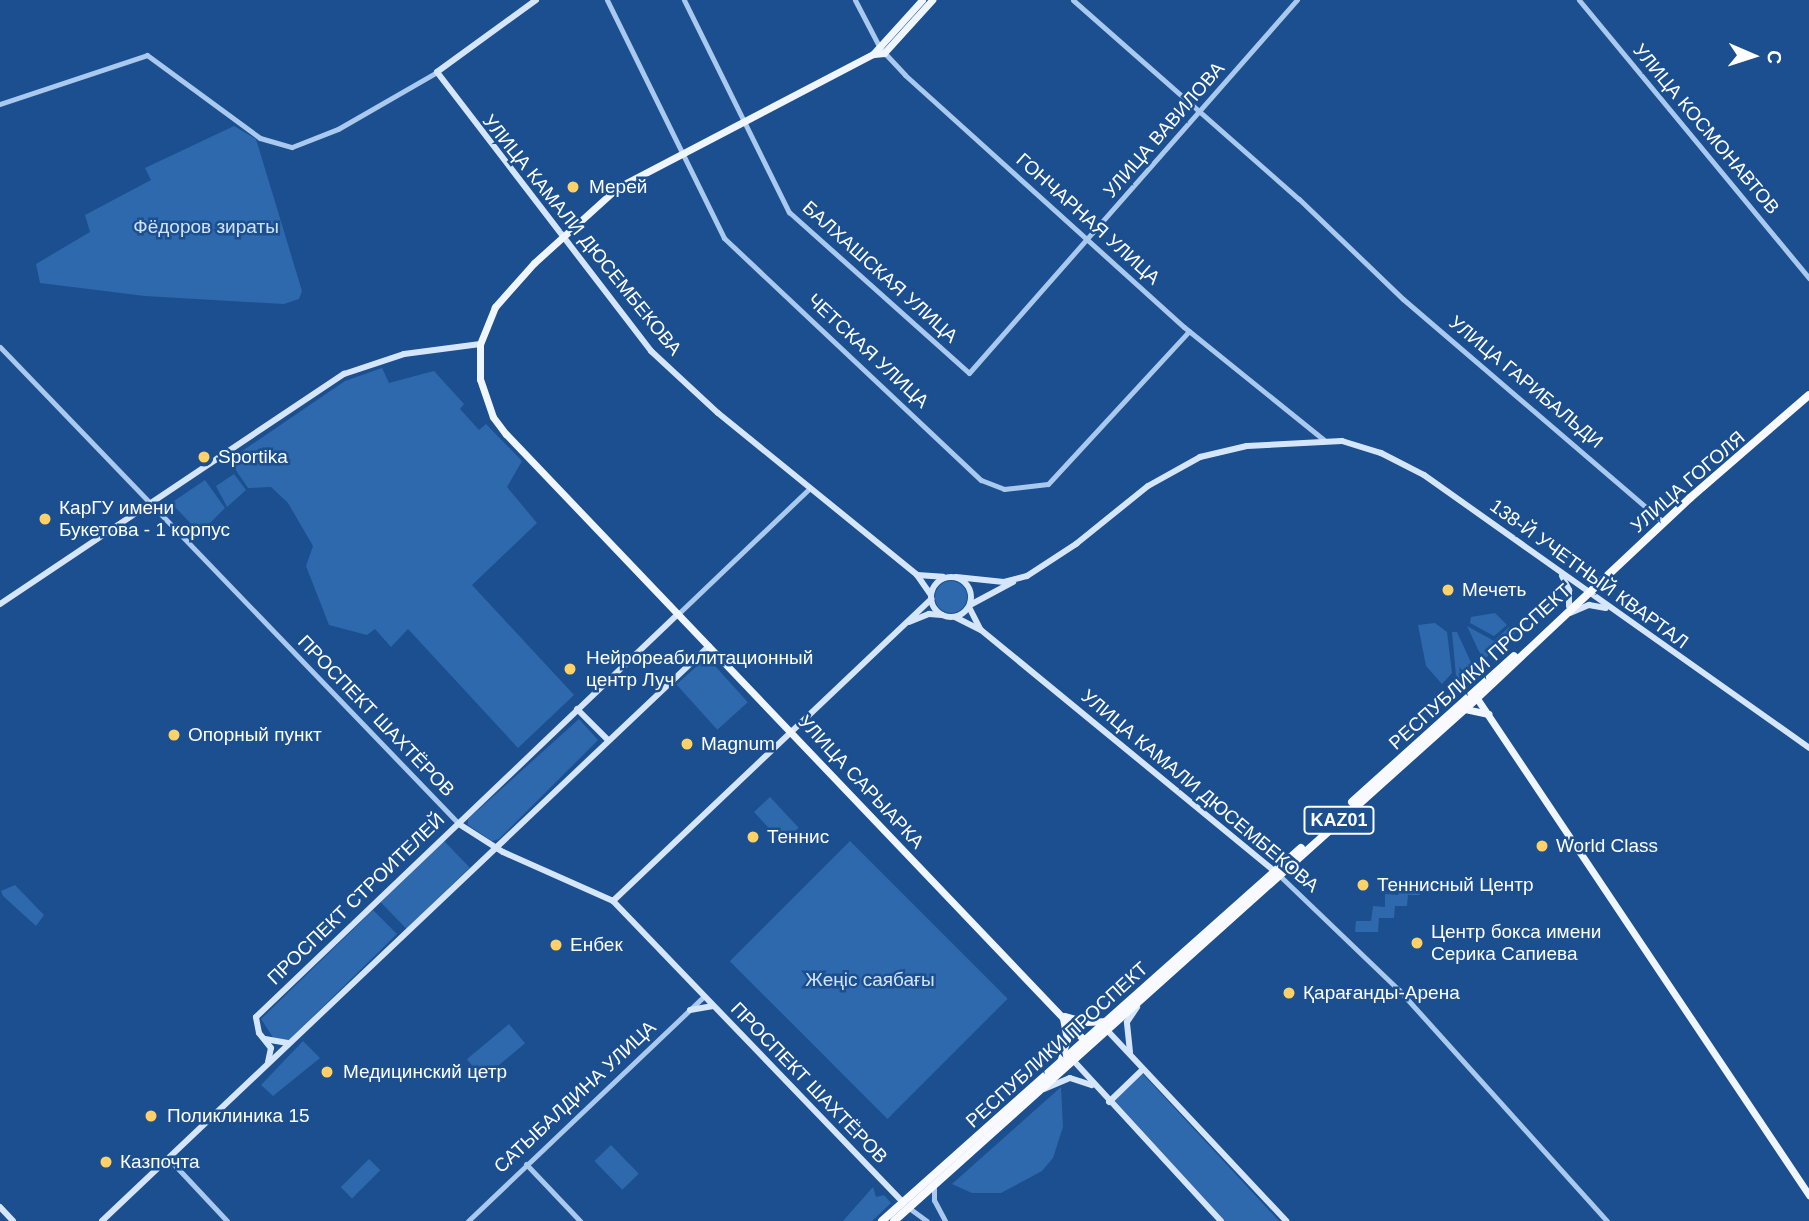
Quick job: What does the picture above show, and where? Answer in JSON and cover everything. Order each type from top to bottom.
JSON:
[{"type":"highway","name":"УЛИЦА ГОГОЛЯ","points":[[1588,592],[1663,522],[1809,395]]},
{"type":"highway","name":"РЕСПУБЛИКИ ПРОСПЕКТ","points":[[1106,1025],[1139,1002],[1588,592]]},
{"type":"highway","name":"РЕСПУБЛИКИ ПРОСПЕКТ","points":[[882,1221],[934,1185],[1040,1092],[1106,1025],[1478,695]]},
{"type":"highway","name":"РЕСПУБЛИКИ ПРОСПЕКТ","points":[[894,1221],[906,1205],[1060,1062],[1071,1058]]},
{"type":"main road","points":[[437,72],[536,0]]},
{"type":"main road","points":[[879,52],[922,0]]},
{"type":"main road","points":[[0,604],[357,368],[404,354],[480,344],[504,295],[563,236],[631,178],[879,52],[932,0]]},
{"type":"main road","name":"УЛИЦА КАМАЛИ ДЮСЕМБЕКОВА","points":[[437,72],[651,351],[809,489],[917,575],[931,597]]},
{"type":"main road","name":"УЛИЦА САРЫАРКА","points":[[480,344],[484,394],[506,434],[1087,1044]]},
{"type":"main road","name":"138-Й УЧЕТНЫЙ КВАРТАЛ","points":[[969,606],[1048,565],[1182,464],[1228,449],[1324,440],[1342,441],[1381,453],[1424,475],[1809,748]]},
{"type":"main road","points":[[1557,569],[1568,586],[1569,610],[1589,605],[1612,610]]},
{"type":"main road","points":[[917,575],[1017,579]]},
{"type":"main road","points":[[613,901],[904,624],[931,597],[937,583],[952,577],[969,586],[969,606],[981,630]]},
{"type":"main road","points":[[931,597],[945,616]]},
{"type":"main road","points":[[955,617],[969,606]]},
{"type":"main road","name":"ПРОСПЕКТ СТРОИТЕЛЕЙ","points":[[266,1067],[272,1053],[263,1039],[256,1017],[678,614]]},
{"type":"main road","points":[[904,624],[929,614],[955,617],[981,630]]},
{"type":"main road","name":"УЛИЦА КАМАЛИ ДЮСЕМБЕКОВА","points":[[981,630],[1278,874]]},
{"type":"main road","points":[[102,1221],[709,646]]},
{"type":"main road","points":[[1478,695],[1809,1195]]},
{"type":"main road","points":[[577,709],[608,740]]},
{"type":"main road","points":[[1465,709],[1489,714]]},
{"type":"main road","name":"ПРОСПЕКТ ШАХТЁРОВ","points":[[458,824],[495,848],[613,901],[906,1205]]},
{"type":"main road","points":[[1132,1057],[1127,1022],[1139,1002]]},
{"type":"main road","points":[[690,1010],[707,1005],[716,1009]]},
{"type":"main road","points":[[1060,1062],[1067,1039],[1062,1015],[1106,1025],[1143,1069],[1286,1221]]},
{"type":"main road","points":[[263,1039],[277,1045],[291,1042]]},
{"type":"main road","points":[[1071,1058],[1221,1221]]},
{"type":"main road","points":[[1107,1100],[1143,1069]]},
{"type":"main road","points":[[1040,1092],[1061,1079],[1074,1078],[1087,1081],[1107,1100]]},
{"type":"main road","points":[[0,1207],[13,1221]]},
{"type":"street","name":"ЧЕТСКАЯ УЛИЦА","points":[[607,0],[724,238],[981,480],[996,487],[1048,484],[1189,331]]},
{"type":"street","name":"БАЛХАШСКАЯ УЛИЦА","points":[[684,0],[742,123],[793,217],[969,373]]},
{"type":"street","name":"ГОНЧАРНАЯ УЛИЦА","points":[[855,0],[879,52],[1189,331],[1324,440]]},
{"type":"street","name":"УЛИЦА ГАРИБАЛЬДИ","points":[[1073,0],[1370,266],[1663,522]]},
{"type":"street","name":"УЛИЦА ВАВИЛОВА","points":[[969,373],[1297,0]]},
{"type":"street","name":"УЛИЦА КОСМОНАВТОВ","points":[[1579,0],[1809,278]]},
{"type":"street","points":[[0,104],[147,55],[260,138],[292,147],[338,129],[437,72]]},
{"type":"street","name":"ПРОСПЕКТ ШАХТЁРОВ","points":[[0,347],[458,824]]},
{"type":"street","points":[[678,614],[809,489]]},
{"type":"street","name":"УЛИЦА КАМАЛИ ДЮСЕМБЕКОВА","points":[[1278,874],[1391,983],[1607,1221]]},
{"type":"street","name":"САТЫБАЛДИНА УЛИЦА","points":[[468,1221],[704,996]]},
{"type":"street","points":[[169,1158],[227,1221]]},
{"type":"street","points":[[526,1164],[580,1221]]},
{"type":"street","points":[[934,1185],[934,1200],[945,1221]]},
{"type":"street","name":"ПРОСПЕКТ ШАХТЁРОВ","points":[[906,1205],[928,1221]]},
{"type":"green space","name":"Фёдоров зираты","points":[[234,126],[256,139],[302,291],[299,299],[284,304],[145,296],[40,283],[36,264],[90,232],[85,215],[151,180],[145,168]]},
{"type":"green space","points":[[382,368],[389,383],[434,371],[464,404],[460,409],[479,430],[486,424],[522,461],[507,487],[537,523],[472,585],[574,695],[518,748],[408,629],[391,647],[375,629],[367,635],[329,625],[306,566],[313,546],[288,503],[271,487],[248,488],[229,460],[345,381]]},
{"type":"green space","points":[[234,474],[246,490],[227,507],[216,486]]},
{"type":"green space","points":[[205,480],[225,508],[200,533],[171,503]]},
{"type":"green space","points":[[951,581],[962,586],[967,597],[962,608],[951,613],[940,608],[935,597],[940,586]]},
{"type":"green space","points":[[1495,613],[1507,625],[1494,636],[1470,623],[1471,617]]},
{"type":"green space","points":[[1435,623],[1447,632],[1452,673],[1442,684],[1426,666],[1418,625]]},
{"type":"green space","points":[[1467,626],[1494,641],[1509,627],[1515,633],[1483,660]]},
{"type":"green space","points":[[1452,632],[1457,632],[1474,669],[1451,691],[1446,686],[1456,676]]},
{"type":"green space","points":[[707,657],[748,702],[717,730],[677,684]]},
{"type":"green space","points":[[579,719],[598,740],[499,839],[492,841],[468,825],[468,819]]},
{"type":"green space","points":[[770,797],[799,828],[783,843],[754,812]]},
{"type":"green space","points":[[444,841],[470,868],[406,929],[381,902]]},
{"type":"green space","name":"Жеңіс саябағы","points":[[850,841],[1008,999],[887,1119],[730,961]]},
{"type":"green space","points":[[1399,882],[1421,883],[1420,895],[1408,895],[1407,906],[1395,906],[1394,918],[1379,918],[1378,932],[1355,932],[1356,921],[1371,921],[1373,906],[1385,907],[1385,894],[1398,895]]},
{"type":"green space","points":[[15,885],[44,915],[36,926],[3,896],[1,891]]},
{"type":"green space","points":[[373,910],[397,934],[289,1040],[276,1042],[261,1019]]},
{"type":"green space","points":[[509,1024],[525,1043],[483,1079],[467,1059]]},
{"type":"green space","points":[[303,1041],[320,1058],[273,1096],[261,1085]]},
{"type":"green space","points":[[1142,1073],[1279,1221],[1224,1221],[1111,1100]]},
{"type":"green space","points":[[1061,1087],[1063,1127],[1053,1158],[1042,1171],[1001,1193],[972,1193],[952,1184]]},
{"type":"green space","points":[[611,1145],[639,1174],[622,1190],[594,1161]]},
{"type":"green space","points":[[369,1159],[380,1170],[352,1199],[341,1187]]},
{"type":"green space","points":[[873,1187],[876,1197],[884,1195],[891,1203],[872,1221],[843,1221]]},
{"type":"place","name":"Мерей","points":[[573,187]]},
{"type":"place","name":"Sportika","points":[[204,457]]},
{"type":"place","name":"КарГУ имени Букетова - 1 корпус","points":[[45,519]]},
{"type":"place","name":"Мечеть","points":[[1448,590]]},
{"type":"place","name":"Нейрореабилитационный центр Луч","points":[[570,669]]},
{"type":"place","name":"Опорный пункт","points":[[174,735]]},
{"type":"place","name":"Magnum","points":[[687,744]]},
{"type":"place","name":"Теннис","points":[[753,837]]},
{"type":"place","name":"World Class","points":[[1542,846]]},
{"type":"place","name":"Теннисный Центр","points":[[1363,885]]},
{"type":"place","name":"Центр бокса имени Серика Сапиева","points":[[1417,943]]},
{"type":"place","name":"Енбек","points":[[556,945]]},
{"type":"place","name":"Қарағанды-Арена","points":[[1289,993]]},
{"type":"place","name":"Медицинский цетр","points":[[327,1072]]},
{"type":"place","name":"Поликлиника 15","points":[[151,1116]]},
{"type":"place","name":"Казпочта","points":[[106,1162]]}]
